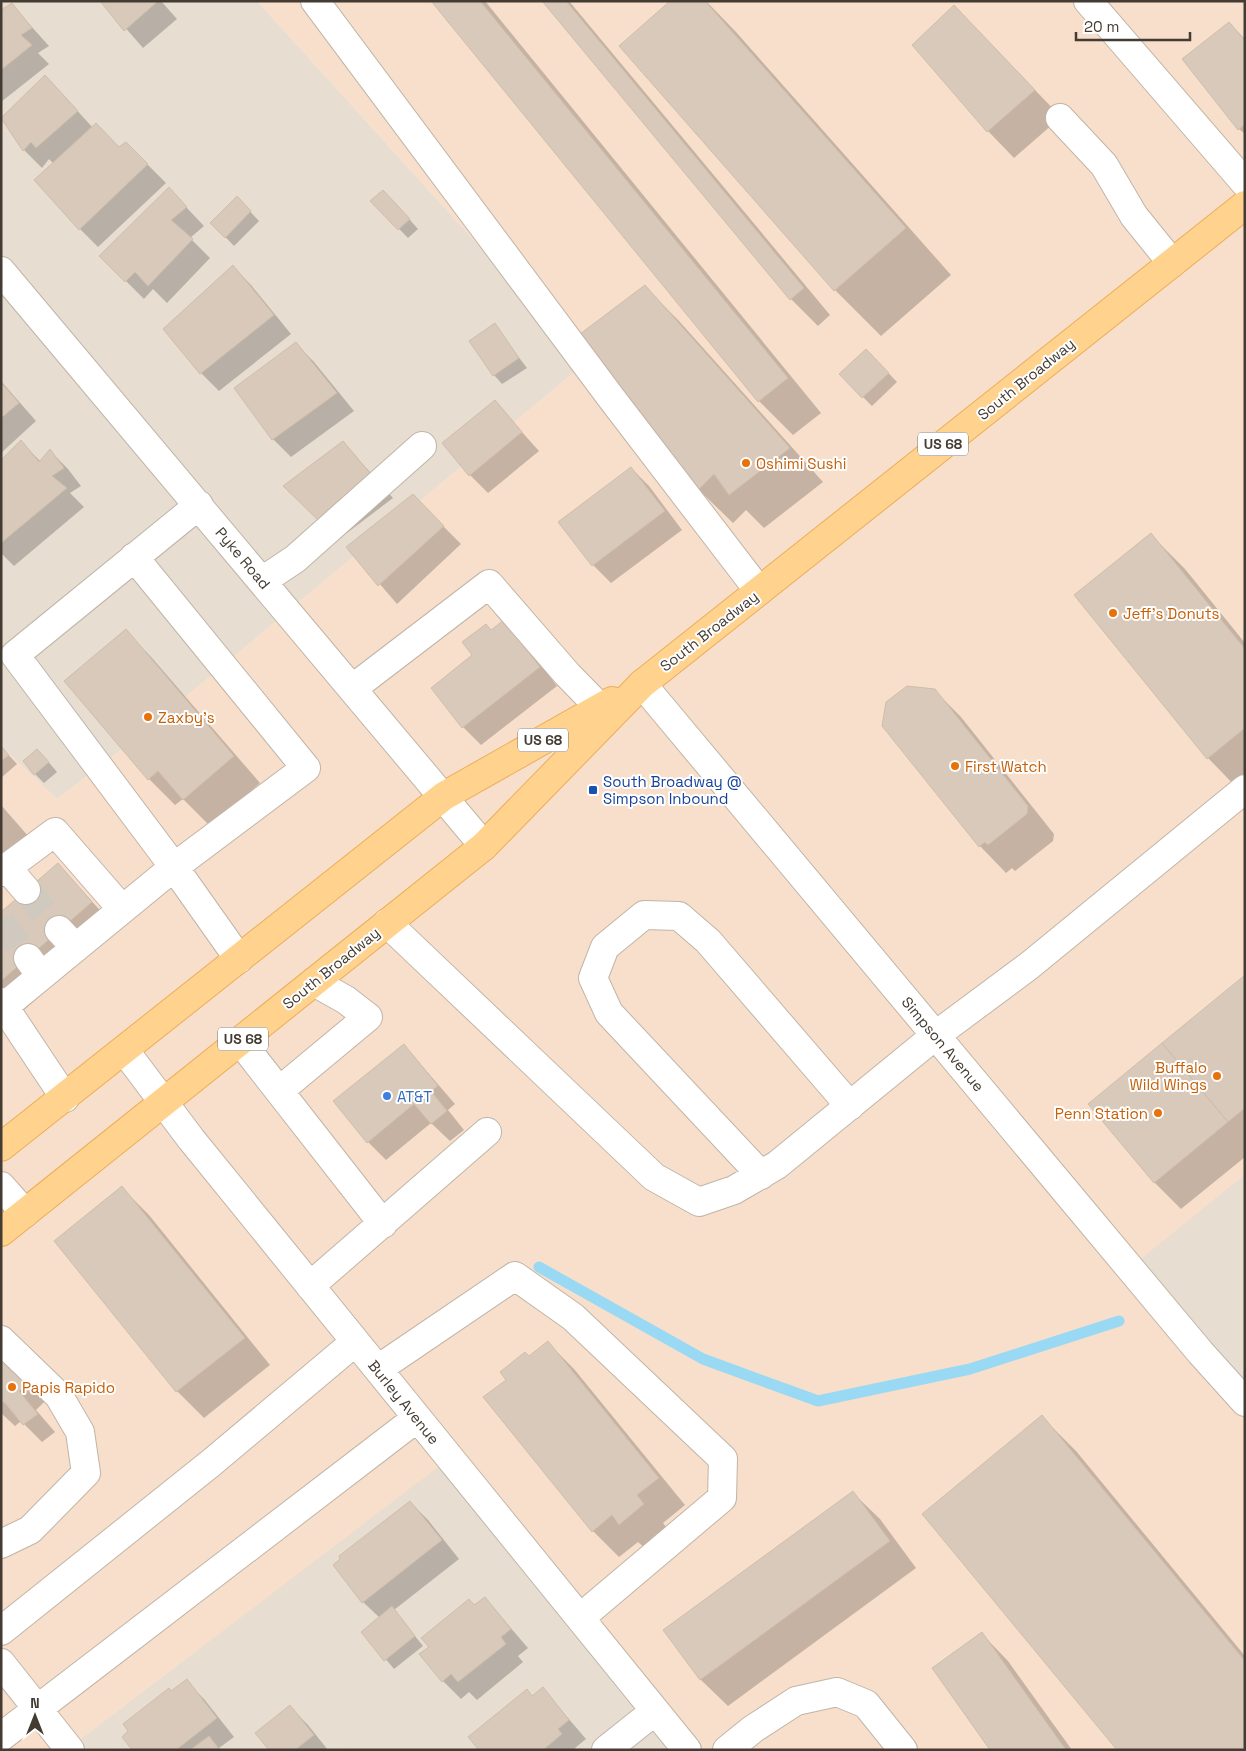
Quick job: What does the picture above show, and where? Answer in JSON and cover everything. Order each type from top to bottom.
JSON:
[{"type":"main road","name":"South Broadway","points":[[1,1147],[125,1051],[444,796],[605,712],[642,684],[1245,205]]},
{"type":"main road","name":"South Broadway","points":[[1,1232],[484,846],[605,712]]},
{"type":"street","points":[[315,1],[612,400],[759,591]]},
{"type":"street","points":[[1088,1],[1245,183]]},
{"type":"street","points":[[1060,118],[1104,165],[1134,216],[1172,263]]},
{"type":"street","name":"Pyke Road","points":[[1,271],[444,796],[484,846]]},
{"type":"street","points":[[262,581],[295,559],[422,446]]},
{"type":"street","points":[[198,505],[15,655],[174,867],[239,959]]},
{"type":"street","points":[[65,1098],[2,1006],[34,967],[67,939],[122,910],[174,867],[306,768],[134,557]]},
{"type":"street","points":[[353,688],[489,584],[567,674],[605,712]]},
{"type":"street","name":"Simpson Avenue","points":[[642,684],[1200,1352],[1245,1402]]},
{"type":"street","points":[[387,923],[654,1177],[699,1202],[734,1190],[777,1165],[936,1035],[1030,965],[1245,789]]},
{"type":"street","points":[[26,890],[4,870],[55,832],[122,910]]},
{"type":"street","points":[[761,1175],[609,1013],[593,978],[605,947],[644,914],[678,916],[708,941],[850,1106]]},
{"type":"street","points":[[279,1091],[368,1017],[346,1000],[314,982]]},
{"type":"street","points":[[240,1041],[383,1224]]},
{"type":"street","name":"Burley Avenue","points":[[125,1051],[162,1103],[687,1750]]},
{"type":"street","points":[[310,1286],[487,1132]]},
{"type":"street","points":[[1,1186],[25,1213]]},
{"type":"street","points":[[378,1369],[515,1276],[573,1317],[723,1459],[722,1498],[580,1618]]},
{"type":"street","points":[[1,1340],[59,1396],[80,1432],[86,1473],[30,1530],[1,1544]]},
{"type":"street","points":[[1,1631],[196,1475],[355,1342]]},
{"type":"street","points":[[1,1737],[418,1418]]},
{"type":"street","points":[[1,1664],[70,1750]]},
{"type":"street","points":[[727,1750],[753,1729],[796,1701],[837,1692],[866,1704],[903,1750]]},
{"type":"street","points":[[606,1750],[656,1712]]},
{"type":"shaded area","points":[[1,1],[257,1],[585,363],[129,744],[57,799],[1,746]]},
{"type":"shaded area","points":[[257,1],[1245,1],[1245,1174],[1130,1268],[1245,1397],[1245,1750],[687,1750],[450,1458],[69,1748],[70,1750],[1,1750],[1,746],[57,799],[129,744],[585,363]]},
{"type":"shaded area","points":[[1245,1174],[1245,1397],[1129,1268]]},
{"type":"shaded area","points":[[450,1457],[687,1750],[69,1748]]},
{"type":"building","points":[[100,1],[158,1],[124,31]]},
{"type":"building","points":[[431,1],[480,1],[788,378],[758,402]]},
{"type":"building","points":[[542,1],[566,1],[804,288],[790,300]]},
{"type":"building","points":[[670,1],[705,1],[906,228],[834,291],[619,46]]},
{"type":"building","points":[[12,3],[32,28],[21,35],[32,45],[1,70],[1,10]]},
{"type":"building","points":[[954,5],[1035,90],[987,132],[912,45]]},
{"type":"building","points":[[1229,22],[1245,40],[1245,124],[1238,130],[1182,59]]},
{"type":"building","points":[[45,75],[78,111],[36,148],[31,142],[23,151],[1,118]]},
{"type":"building","points":[[96,123],[119,147],[126,142],[148,164],[79,230],[34,180]]},
{"type":"building","points":[[169,187],[187,207],[171,220],[193,239],[148,286],[135,272],[125,282],[99,256]]},
{"type":"building","points":[[383,190],[410,219],[398,230],[370,201]]},
{"type":"building","points":[[237,196],[251,211],[225,238],[210,223]]},
{"type":"building","points":[[233,265],[274,315],[200,374],[163,329]]},
{"type":"building","points":[[645,285],[790,448],[729,495],[714,474],[698,490],[576,337]]},
{"type":"building","points":[[495,323],[519,358],[493,376],[469,341]]},
{"type":"building","points":[[296,342],[337,393],[272,440],[234,388]]},
{"type":"building","points":[[866,349],[889,373],[862,398],[839,374]]},
{"type":"building","points":[[1,382],[19,403],[1,418]]},
{"type":"building","points":[[495,400],[522,432],[469,476],[442,443]]},
{"type":"building","points":[[21,440],[39,462],[50,449],[64,468],[52,476],[67,488],[1,543],[1,460]]},
{"type":"building","points":[[343,441],[375,479],[320,522],[283,486]]},
{"type":"building","points":[[631,467],[665,511],[592,566],[558,522]]},
{"type":"building","points":[[413,494],[444,526],[378,586],[346,547]]},
{"type":"building","points":[[1151,533],[1245,649],[1245,728],[1207,759],[1074,595]]},
{"type":"building","points":[[504,620],[540,667],[462,728],[431,688],[472,655],[462,642],[486,624],[491,630]]},
{"type":"building","points":[[126,629],[234,756],[183,800],[158,771],[148,780],[64,681]]},
{"type":"building","name":"First Watch","points":[[907,686],[935,689],[1028,806],[1027,814],[988,845],[985,842],[979,847],[882,726],[886,702]]},
{"type":"building","points":[[1,746],[9,755],[1,761]]},
{"type":"building","points":[[37,749],[49,762],[34,775],[23,761]]},
{"type":"building","points":[[58,863],[92,902],[1,981],[1,912]]},
{"type":"building","name":"Buffalo Wild Wings","points":[[1245,975],[1245,1108],[1228,1122],[1162,1043]]},
{"type":"building","name":"Penn Station","points":[[1162,1043],[1228,1122],[1154,1183],[1088,1104]]},
{"type":"building","name":"AT&T","points":[[404,1044],[438,1086],[431,1091],[447,1111],[431,1124],[414,1104],[367,1143],[333,1101]]},
{"type":"building","points":[[122,1186],[245,1338],[176,1392],[54,1241]]},
{"type":"building","points":[[548,1341],[659,1478],[637,1495],[644,1504],[619,1525],[612,1515],[592,1532],[483,1397],[506,1380],[500,1372],[525,1352],[529,1356]]},
{"type":"building","name":"Papis Rapido","points":[[1,1351],[28,1383],[19,1391],[38,1414],[23,1425],[4,1402],[1,1404]]},
{"type":"building","points":[[1042,1415],[1245,1661],[1245,1750],[1117,1750],[922,1514]]},
{"type":"building","points":[[853,1491],[890,1541],[700,1680],[663,1630]]},
{"type":"building","points":[[410,1501],[442,1540],[362,1603],[333,1565],[340,1559],[339,1556]]},
{"type":"building","points":[[485,1597],[511,1629],[501,1637],[506,1644],[458,1682],[451,1674],[442,1682],[419,1654],[429,1647],[421,1638],[469,1599],[474,1605]]},
{"type":"building","points":[[392,1606],[415,1636],[384,1661],[361,1632]]},
{"type":"building","points":[[982,1632],[1066,1750],[990,1750],[932,1668]]},
{"type":"building","points":[[187,1679],[217,1718],[176,1750],[132,1750],[122,1737],[128,1731],[123,1724],[169,1688],[171,1691]]},
{"type":"building","points":[[543,1687],[569,1720],[558,1729],[562,1734],[543,1750],[479,1750],[468,1737],[527,1689],[532,1696]]},
{"type":"building","points":[[290,1705],[314,1735],[295,1750],[269,1750],[255,1733]]},
{"type":"building","points":[[209,1736],[220,1750],[190,1750]]},
{"type":"waterway","points":[[539,1267],[703,1359],[818,1401],[970,1369],[1119,1321]]},
{"type":"tunnel","points":[[26,890],[59,930]]},
{"type":"tunnel","points":[[1,922],[28,958]]},
{"type":"place","name":"Oshimi Sushi","points":[[746,463]]},
{"type":"place","name":"Jeff's Donuts","points":[[1113,613]]},
{"type":"place","name":"Zaxby's","points":[[148,717]]},
{"type":"place","name":"First Watch","points":[[955,766]]},
{"type":"place","name":"South Broadway @ Simpson Inbound","points":[[593,790]]},
{"type":"place","name":"Buffalo Wild Wings","points":[[1217,1076]]},
{"type":"place","name":"AT&T","points":[[387,1096]]},
{"type":"place","name":"Penn Station","points":[[1158,1113]]},
{"type":"place","name":"Papis Rapido","points":[[12,1387]]}]
